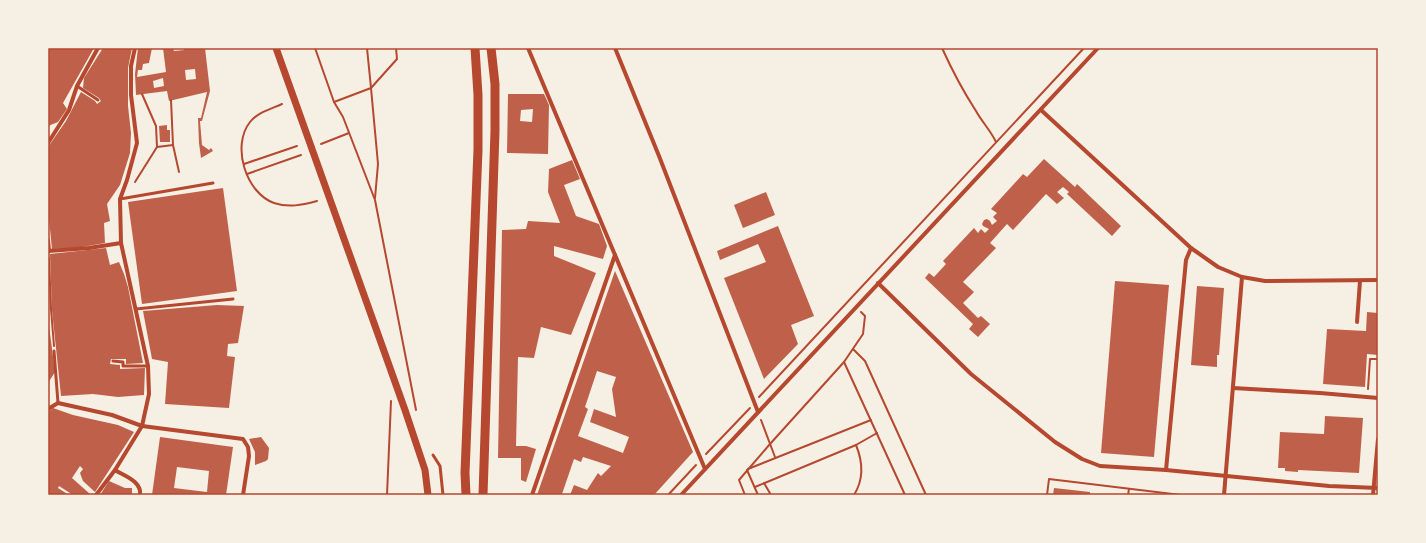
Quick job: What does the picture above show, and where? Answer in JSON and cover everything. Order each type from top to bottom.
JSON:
[{"type":"main road","points":[[466,495],[478,150],[478,95],[475,48]]},
{"type":"main road","points":[[483,495],[495,131],[495,84],[492,50]]},
{"type":"street","points":[[48,143],[70,110],[78,86],[98,48]]},
{"type":"street","points":[[96,495],[115,470],[142,426],[149,394],[148,366],[121,243],[120,199],[137,143],[130,96],[131,66],[135,48]]},
{"type":"street","points":[[276,48],[405,410],[425,470],[428,495]]},
{"type":"street","points":[[528,48],[705,469]]},
{"type":"street","points":[[615,48],[659,156],[758,412]]},
{"type":"street","points":[[681,495],[1098,48]]},
{"type":"street","points":[[1041,110],[1191,248],[1218,267],[1242,277],[1265,281],[1378,280]]},
{"type":"street","points":[[48,240],[49,251],[89,248],[121,243]]},
{"type":"street","points":[[1166,470],[1186,260],[1191,248]]},
{"type":"street","points":[[532,495],[615,254]]},
{"type":"street","points":[[1224,495],[1242,277]]},
{"type":"street","points":[[1357,322],[1360,281]]},
{"type":"street","points":[[878,283],[971,374],[1055,442],[1082,459],[1100,466],[1166,470],[1329,486],[1376,488]]},
{"type":"street","points":[[1233,388],[1378,398]]},
{"type":"street","points":[[48,409],[58,403],[112,415],[142,426],[244,439],[248,447],[249,456],[243,495]]},
{"type":"street","points":[[1373,495],[1376,488],[1378,439]]},
{"type":"street","points":[[115,470],[136,482],[141,491],[140,495]]},
{"type":"lane","points":[[78,86],[98,100]]},
{"type":"lane","points":[[120,199],[213,183]]},
{"type":"lane","points":[[136,309],[233,298]]},
{"type":"lane","points":[[54,351],[58,403]]},
{"type":"lane","points":[[113,361],[123,362],[123,366],[148,366]]},
{"type":"lane","points":[[433,455],[440,466],[443,495]]},
{"type":"path","points":[[315,48],[334,102],[343,117],[375,200],[416,410]]},
{"type":"path","points":[[367,48],[378,164],[375,200]]},
{"type":"path","points":[[334,102],[371,88],[397,59],[396,48]]},
{"type":"path","points":[[942,48],[976,113],[992,132],[996,142],[1004,149]]},
{"type":"path","points":[[668,495],[1084,48]]},
{"type":"path","points":[[132,187],[157,147],[156,126],[142,94]]},
{"type":"path","points":[[171,100],[173,145],[179,172]]},
{"type":"path","points":[[282,104],[260,113],[250,122],[244,132],[242,146],[244,164],[250,181],[264,198],[274,203],[285,206],[296,206],[316,200]]},
{"type":"path","points":[[321,144],[349,133]]},
{"type":"path","points":[[157,147],[173,145]]},
{"type":"path","points":[[244,164],[297,146]]},
{"type":"path","points":[[248,174],[301,155]]},
{"type":"path","points":[[49,251],[50,309],[54,351]]},
{"type":"path","points":[[745,495],[739,480],[844,362],[863,334],[865,316],[857,306]]},
{"type":"path","points":[[853,349],[865,361],[926,495]]},
{"type":"path","points":[[1368,397],[1370,358],[1378,359]]},
{"type":"path","points":[[844,362],[905,495]]},
{"type":"path","points":[[388,495],[391,401]]},
{"type":"path","points":[[758,412],[775,457]]},
{"type":"path","points":[[747,470],[775,457],[871,420]]},
{"type":"path","points":[[755,487],[856,444],[877,433]]},
{"type":"path","points":[[854,495],[859,487],[862,471],[860,454],[856,444]]},
{"type":"path","points":[[747,470],[758,495]]},
{"type":"path","points":[[1047,495],[1049,479],[1181,495]]},
{"type":"path","points":[[764,483],[771,495]]},
{"type":"path","points":[[1128,495],[1129,489]]},
{"type":"building","points":[[48,48],[94,48],[63,103],[67,109],[58,122],[48,126]]},
{"type":"building","points":[[103,48],[132,48],[128,68],[128,106],[131,133],[130,153],[120,185],[107,204],[110,221],[104,223],[105,243],[77,248],[52,249],[48,209],[48,147],[66,121],[81,92],[97,104],[101,101],[99,98],[83,88],[84,78]]},
{"type":"building","points":[[138,48],[152,48],[149,63],[143,64],[142,70],[138,70],[137,77],[166,72],[163,48],[173,48],[174,51],[184,50],[184,48],[205,48],[210,91],[202,121],[200,121],[202,145],[209,150],[211,148],[213,151],[201,158],[198,118],[201,118],[207,92],[169,101],[167,91],[136,95],[135,74]],"holes":[[[195,69],[196,79],[186,80],[185,70]],[[163,78],[164,86],[154,88],[153,81]]]},
{"type":"building","points":[[508,94],[544,94],[549,105],[548,154],[507,153]],"holes":[[[533,109],[532,122],[520,121],[521,110]]]},
{"type":"building","points":[[167,125],[167,130],[170,130],[170,142],[160,142],[159,126]]},
{"type":"building","points":[[1044,159],[1075,187],[1077,184],[1121,226],[1112,236],[1067,194],[1069,192],[1063,187],[1057,192],[1064,198],[1057,204],[1046,194],[1013,230],[1007,224],[990,243],[996,248],[963,282],[974,292],[963,303],[978,318],[981,316],[990,324],[978,337],[969,329],[973,324],[925,278],[929,273],[934,277],[946,264],[943,261],[974,228],[978,233],[981,229],[985,233],[989,229],[983,226],[982,224],[984,220],[987,219],[992,225],[997,221],[993,217],[997,213],[991,209],[1023,174],[1027,177]]},
{"type":"building","points":[[572,160],[580,179],[564,185],[576,216],[599,224],[607,246],[603,259],[554,246],[554,256],[596,273],[571,335],[541,327],[534,358],[518,357],[516,446],[526,446],[536,449],[526,482],[521,480],[521,458],[498,458],[502,230],[526,229],[528,221],[560,223],[548,192],[549,169]]},
{"type":"building","points":[[223,188],[237,291],[142,304],[128,202]]},
{"type":"building","points":[[766,192],[775,215],[743,228],[734,205]]},
{"type":"building","points":[[778,226],[814,316],[791,325],[798,344],[764,379],[724,278],[766,262],[758,244],[720,260],[717,251]]},
{"type":"building","points":[[106,248],[110,265],[119,262],[124,274],[143,363],[126,364],[126,359],[111,359],[110,364],[120,365],[120,369],[145,368],[144,395],[118,397],[93,394],[61,396],[52,310],[50,254]]},
{"type":"building","points":[[615,271],[693,452],[654,495],[570,495],[574,485],[587,490],[598,473],[601,476],[611,466],[583,457],[581,462],[574,459],[562,494],[566,495],[537,495]],"holes":[[[597,371],[616,377],[612,389],[616,417],[594,409],[590,422],[629,437],[623,453],[578,436],[588,409],[585,407]]]},
{"type":"building","points":[[1115,281],[1169,285],[1154,457],[1101,453]]},
{"type":"building","points":[[1197,286],[1224,288],[1217,367],[1191,365]]},
{"type":"building","points":[[217,305],[244,306],[238,343],[228,344],[227,356],[235,357],[229,408],[165,404],[168,362],[152,359],[143,311]]},
{"type":"building","points":[[1367,312],[1378,313],[1378,355],[1367,354],[1365,387],[1323,384],[1327,329],[1366,331]]},
{"type":"building","points":[[48,326],[55,372],[48,383]]},
{"type":"building","points":[[53,408],[73,415],[118,425],[134,432],[95,492],[83,481],[80,473],[83,469],[80,466],[72,478],[90,495],[73,495],[59,486],[58,488],[69,495],[48,495],[48,412]]},
{"type":"building","points":[[1325,416],[1363,418],[1359,473],[1298,470],[1298,472],[1285,471],[1285,468],[1278,468],[1280,432],[1324,434]]},
{"type":"building","points":[[160,437],[233,447],[226,495],[152,495]],"holes":[[[177,467],[209,471],[207,492],[174,488]]]},
{"type":"building","points":[[261,437],[269,448],[268,459],[255,465],[255,452],[249,439]]},
{"type":"building","points":[[109,481],[125,488],[132,488],[132,495],[100,495]]},
{"type":"building","points":[[1054,488],[1090,492],[1090,495],[1053,495]]}]
